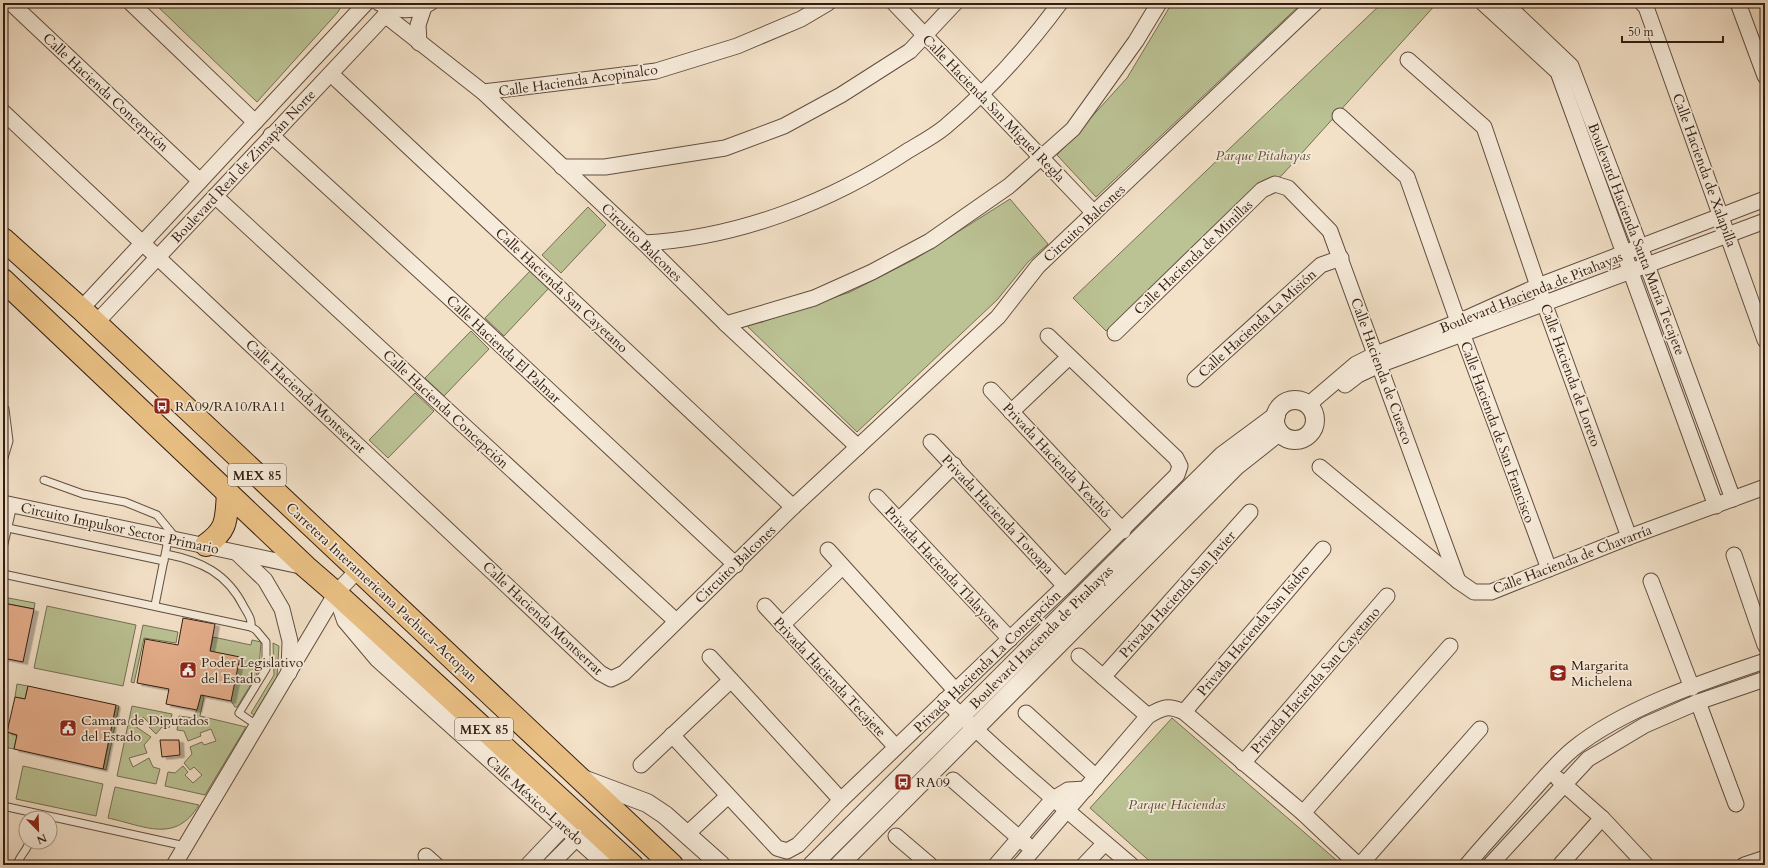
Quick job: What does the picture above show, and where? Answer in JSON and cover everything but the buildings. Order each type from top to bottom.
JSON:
[{"type":"main road","name":"Carretera Interamericana Pachuca-Actopan","points":[[3,239],[581,778],[672,865]]},
{"type":"main road","name":"MEX 85","points":[[3,280],[306,567],[365,619],[632,865]]},
{"type":"main road","points":[[206,546],[218,536],[223,528],[226,517],[228,494]]},
{"type":"main road","points":[[306,567],[313,563],[318,553],[320,534]]},
{"type":"main road","points":[[365,619],[366,607],[370,601],[386,596]]},
{"type":"street","name":"Calle Hacienda Concepción","points":[[11,3],[200,181]]},
{"type":"street","points":[[131,3],[255,122]]},
{"type":"street","name":"Boulevard Real de Zimapán Norte","points":[[88,317],[143,242],[366,3]]},
{"type":"street","name":"Calle Hacienda Acopinalco","points":[[483,92],[656,71],[737,46],[802,19],[828,3]]},
{"type":"street","name":"Calle Hacienda San Miguel Regla","points":[[894,3],[1094,213]]},
{"type":"street","points":[[562,167],[605,167],[725,148],[784,126],[841,95],[910,51],[955,3]]},
{"type":"street","points":[[644,243],[677,241],[706,236],[765,220],[817,200],[886,165],[944,128],[980,95],[1033,39],[1060,3]]},
{"type":"street","points":[[726,324],[814,298],[872,272],[930,241],[1009,186],[1042,158],[1077,124],[1136,40],[1159,3]]},
{"type":"street","name":"Circuito Balcones","points":[[611,678],[624,673],[676,621],[736,566],[793,507],[998,317],[1038,266],[1315,3]]},
{"type":"street","name":"Boulevard Hacienda Santa María Tecajete","points":[[1483,3],[1558,72],[1716,506]]},
{"type":"street","name":"Boulevard Hacienda Santa María Tecajete","points":[[1505,3],[1572,66],[1733,499]]},
{"type":"street","name":"Calle Hacienda de Xalapilla","points":[[1642,3],[1646,7],[1765,340]]},
{"type":"street","points":[[1738,3],[1765,76]]},
{"type":"street","points":[[386,9],[411,9],[427,5]]},
{"type":"street","points":[[419,43],[418,25],[427,5]]},
{"type":"street","name":"Boulevard Real de Zimapán Norte","points":[[88,317],[158,256],[331,74],[386,9]]},
{"type":"street","name":"Circuito Balcones","points":[[386,9],[419,43],[483,92],[644,243],[726,324],[858,447]]},
{"type":"street","name":"Calle Hacienda de Loreto","points":[[1408,60],[1484,127],[1538,286],[1629,537]]},
{"type":"street","name":"Calle Hacienda San Cayetano","points":[[331,74],[793,507]]},
{"type":"street","points":[[1572,111],[1586,105]]},
{"type":"street","name":"Calle Hacienda Montserrat","points":[[3,112],[158,256],[600,673],[611,678]]},
{"type":"street","name":"Calle Hacienda de San Francisco","points":[[1340,116],[1407,177],[1460,328],[1549,569]]},
{"type":"street","points":[[244,135],[258,150]]},
{"type":"street","name":"Calle Hacienda El Palmar","points":[[272,135],[484,330],[736,566]]},
{"type":"street","name":"Calle Hacienda de Cuesco","points":[[1275,184],[1288,188],[1330,231],[1342,258],[1458,581]]},
{"type":"street","name":"Calle Hacienda de Minillas","points":[[1115,333],[1262,190],[1275,184]]},
{"type":"street","name":"Calle Hacienda Concepción","points":[[215,196],[676,621]]},
{"type":"street","name":"Boulevard Hacienda de Pitahayas","points":[[1460,328],[1538,286],[1765,199]]},
{"type":"street","name":"Boulevard Hacienda de Pitahayas","points":[[1310,408],[1378,360],[1460,328],[1545,304],[1765,221]]},
{"type":"street","name":"Calle Hacienda La Misión","points":[[1195,379],[1320,265],[1342,258]]},
{"type":"street","points":[[1011,412],[1069,357],[1048,336]]},
{"type":"street","name":"Privada Hacienda La Concepción","points":[[728,796],[777,848],[788,851],[798,845],[841,800],[1123,530],[1177,475],[1180,466],[1176,458],[1069,357]]},
{"type":"street","points":[[1673,388],[1690,382]]},
{"type":"street","name":"Privada Hacienda Yexthó","points":[[992,390],[1123,530]]},
{"type":"street","points":[[1298,400],[1310,408],[1315,423],[1309,434],[1297,440],[1290,439],[1277,424],[1281,406],[1286,402],[1298,400]]},
{"type":"street","name":"Boulevard Hacienda de Pitahayas","points":[[812,865],[1222,456],[1277,424]]},
{"type":"street","name":"Boulevard Hacienda de Pitahayas","points":[[839,865],[1277,424]]},
{"type":"street","name":"Privada Hacienda Totoapa","points":[[931,442],[1065,586]]},
{"type":"street","points":[[899,520],[954,465]]},
{"type":"street","name":"Calle Hacienda de Chavarría","points":[[1320,467],[1458,581],[1474,592],[1491,592],[1629,537],[1765,487]]},
{"type":"street","name":"Privada Hacienda Tlalayote","points":[[877,497],[1010,639]]},
{"type":"street","name":"Circuito Impulsor Sector Primario","points":[[8,504],[172,542],[206,546],[306,567]]},
{"type":"street","name":"Privada Hacienda San Javier","points":[[1103,677],[1250,512]]},
{"type":"street","name":"Privada Hacienda San Isidro","points":[[1178,710],[1323,548]]},
{"type":"street","points":[[828,550],[950,695],[961,716],[1053,800],[1131,865]]},
{"type":"street","name":"Circuito Impulsor Sector Primario","points":[[237,553],[265,580],[282,609],[290,641],[289,674]]},
{"type":"street","points":[[1734,555],[1765,645]]},
{"type":"street","points":[[782,625],[842,567]]},
{"type":"street","name":"Circuito Impulsor Sector Primario","points":[[174,865],[336,593],[358,571]]},
{"type":"street","points":[[1651,582],[1692,688]]},
{"type":"street","name":"Calle México-Laredo","points":[[336,593],[346,620],[378,658],[608,865]]},
{"type":"street","name":"Privada Hacienda San Cayetano","points":[[1243,763],[1387,596]]},
{"type":"street","name":"Privada Hacienda Tecajete","points":[[765,606],[896,747]]},
{"type":"street","points":[[1303,813],[1450,646]]},
{"type":"street","points":[[1079,656],[1148,716]]},
{"type":"street","points":[[710,657],[841,800]]},
{"type":"street","points":[[1765,661],[1654,703],[1607,727],[1573,749],[1550,771],[1471,860],[1489,865],[1588,759],[1604,748],[1645,725],[1698,702],[1765,679]]},
{"type":"street","points":[[641,765],[731,680]]},
{"type":"street","points":[[1698,702],[1736,804]]},
{"type":"street","points":[[1020,865],[1148,716],[1160,709],[1178,710],[1303,813],[1359,865],[1480,729]]},
{"type":"street","points":[[1026,713],[1096,777]]},
{"type":"street","points":[[672,735],[728,796],[687,834]]},
{"type":"street","points":[[1550,771],[1602,818],[1646,865]]},
{"type":"street","points":[[581,778],[647,803],[665,814],[721,865]]},
{"type":"street","points":[[953,780],[1032,851]]},
{"type":"street","points":[[996,865],[1053,800],[1068,790],[1086,789]]},
{"type":"street","points":[[1561,864],[1602,818]]},
{"type":"street","points":[[532,864],[570,832]]},
{"type":"street","points":[[550,865],[570,832]]},
{"type":"street","points":[[896,836],[930,865]]},
{"type":"street","points":[[1084,865],[1104,843]]},
{"type":"street","points":[[1744,865],[1765,858]]},
{"type":"lane","points":[[3,407],[5,409],[6,440],[3,461]]},
{"type":"lane","points":[[44,480],[83,494],[125,502],[157,515],[172,542],[165,557],[155,605]]},
{"type":"lane","points":[[3,548],[8,528],[8,504]]},
{"type":"lane","points":[[8,528],[165,557],[196,561],[214,571],[231,586],[252,621],[251,627]]},
{"type":"lane","points":[[3,574],[155,605],[251,627],[256,630],[266,642],[266,669],[239,713],[258,726]]},
{"type":"lane","points":[[3,806],[18,811]]},
{"type":"lane","points":[[58,821],[185,846]]},
{"type":"lane","points":[[17,865],[18,860],[26,850]]},
{"type":"green space","points":[[154,3],[343,3],[338,12],[257,102]]},
{"type":"green space","points":[[1172,3],[1302,3],[1096,197],[1057,155],[1127,78]]},
{"type":"green space","name":"Parque Pitahayas","points":[[1382,3],[1437,3],[1283,174],[1106,331],[1073,298]]},
{"type":"green space","points":[[1010,199],[1048,244],[1028,262],[997,300],[857,432],[746,325],[762,322],[850,292],[915,259]]},
{"type":"green space","points":[[588,207],[606,225],[561,273],[542,255]]},
{"type":"green space","points":[[531,270],[549,288],[504,336],[485,318]]},
{"type":"green space","points":[[471,331],[489,349],[444,396],[425,378]]},
{"type":"green space","points":[[415,393],[434,411],[388,458],[369,440]]},
{"type":"green space","points":[[3,597],[35,603],[34,609],[3,603]]},
{"type":"green space","points":[[47,606],[136,625],[123,686],[34,668]]},
{"type":"green space","points":[[143,625],[178,632],[176,643],[144,638],[134,683],[131,682]]},
{"type":"green space","points":[[213,637],[251,645],[252,640],[261,642],[259,667],[256,676],[237,707],[235,707],[231,701],[210,651]]},
{"type":"green space","points":[[273,643],[279,646],[277,677],[254,715],[251,713],[274,675]]},
{"type":"green space","points":[[17,684],[28,686],[25,699],[15,697]]},
{"type":"green space","points":[[201,695],[204,697],[200,716],[246,727],[205,795],[165,786],[168,772],[175,773],[183,766],[188,772],[185,775],[193,783],[202,775],[194,767],[190,770],[184,763],[192,754],[190,747],[202,742],[204,745],[216,741],[211,729],[200,733],[201,736],[188,741],[184,731],[177,730],[179,716],[194,718]]},
{"type":"green space","points":[[116,705],[119,706],[106,770],[103,769]]},
{"type":"green space","points":[[132,706],[172,714],[169,728],[162,727],[156,734],[149,727],[151,725],[143,717],[135,726],[151,737],[144,745],[147,753],[129,758],[133,767],[149,758],[153,767],[160,769],[156,784],[117,776]]},
{"type":"green space","name":"Parque Haciendas","points":[[1172,718],[1342,865],[1154,865],[1090,808]]},
{"type":"green space","points":[[7,732],[17,735],[14,749],[4,747]]},
{"type":"green space","points":[[23,766],[103,784],[96,816],[16,799]]},
{"type":"green space","points":[[115,787],[199,805],[190,817],[180,825],[158,829],[147,828],[108,818]]},
{"type":"place","name":"RA09/RA10/RA11","points":[[162,406]]},
{"type":"place","name":"Poder Legislativo del Estado","points":[[188,670]]},
{"type":"place","name":"Margarita Michelena","points":[[1558,673]]},
{"type":"place","name":"Camara de Diputados del Estado","points":[[68,728]]},
{"type":"place","name":"RA09","points":[[903,782]]}]
